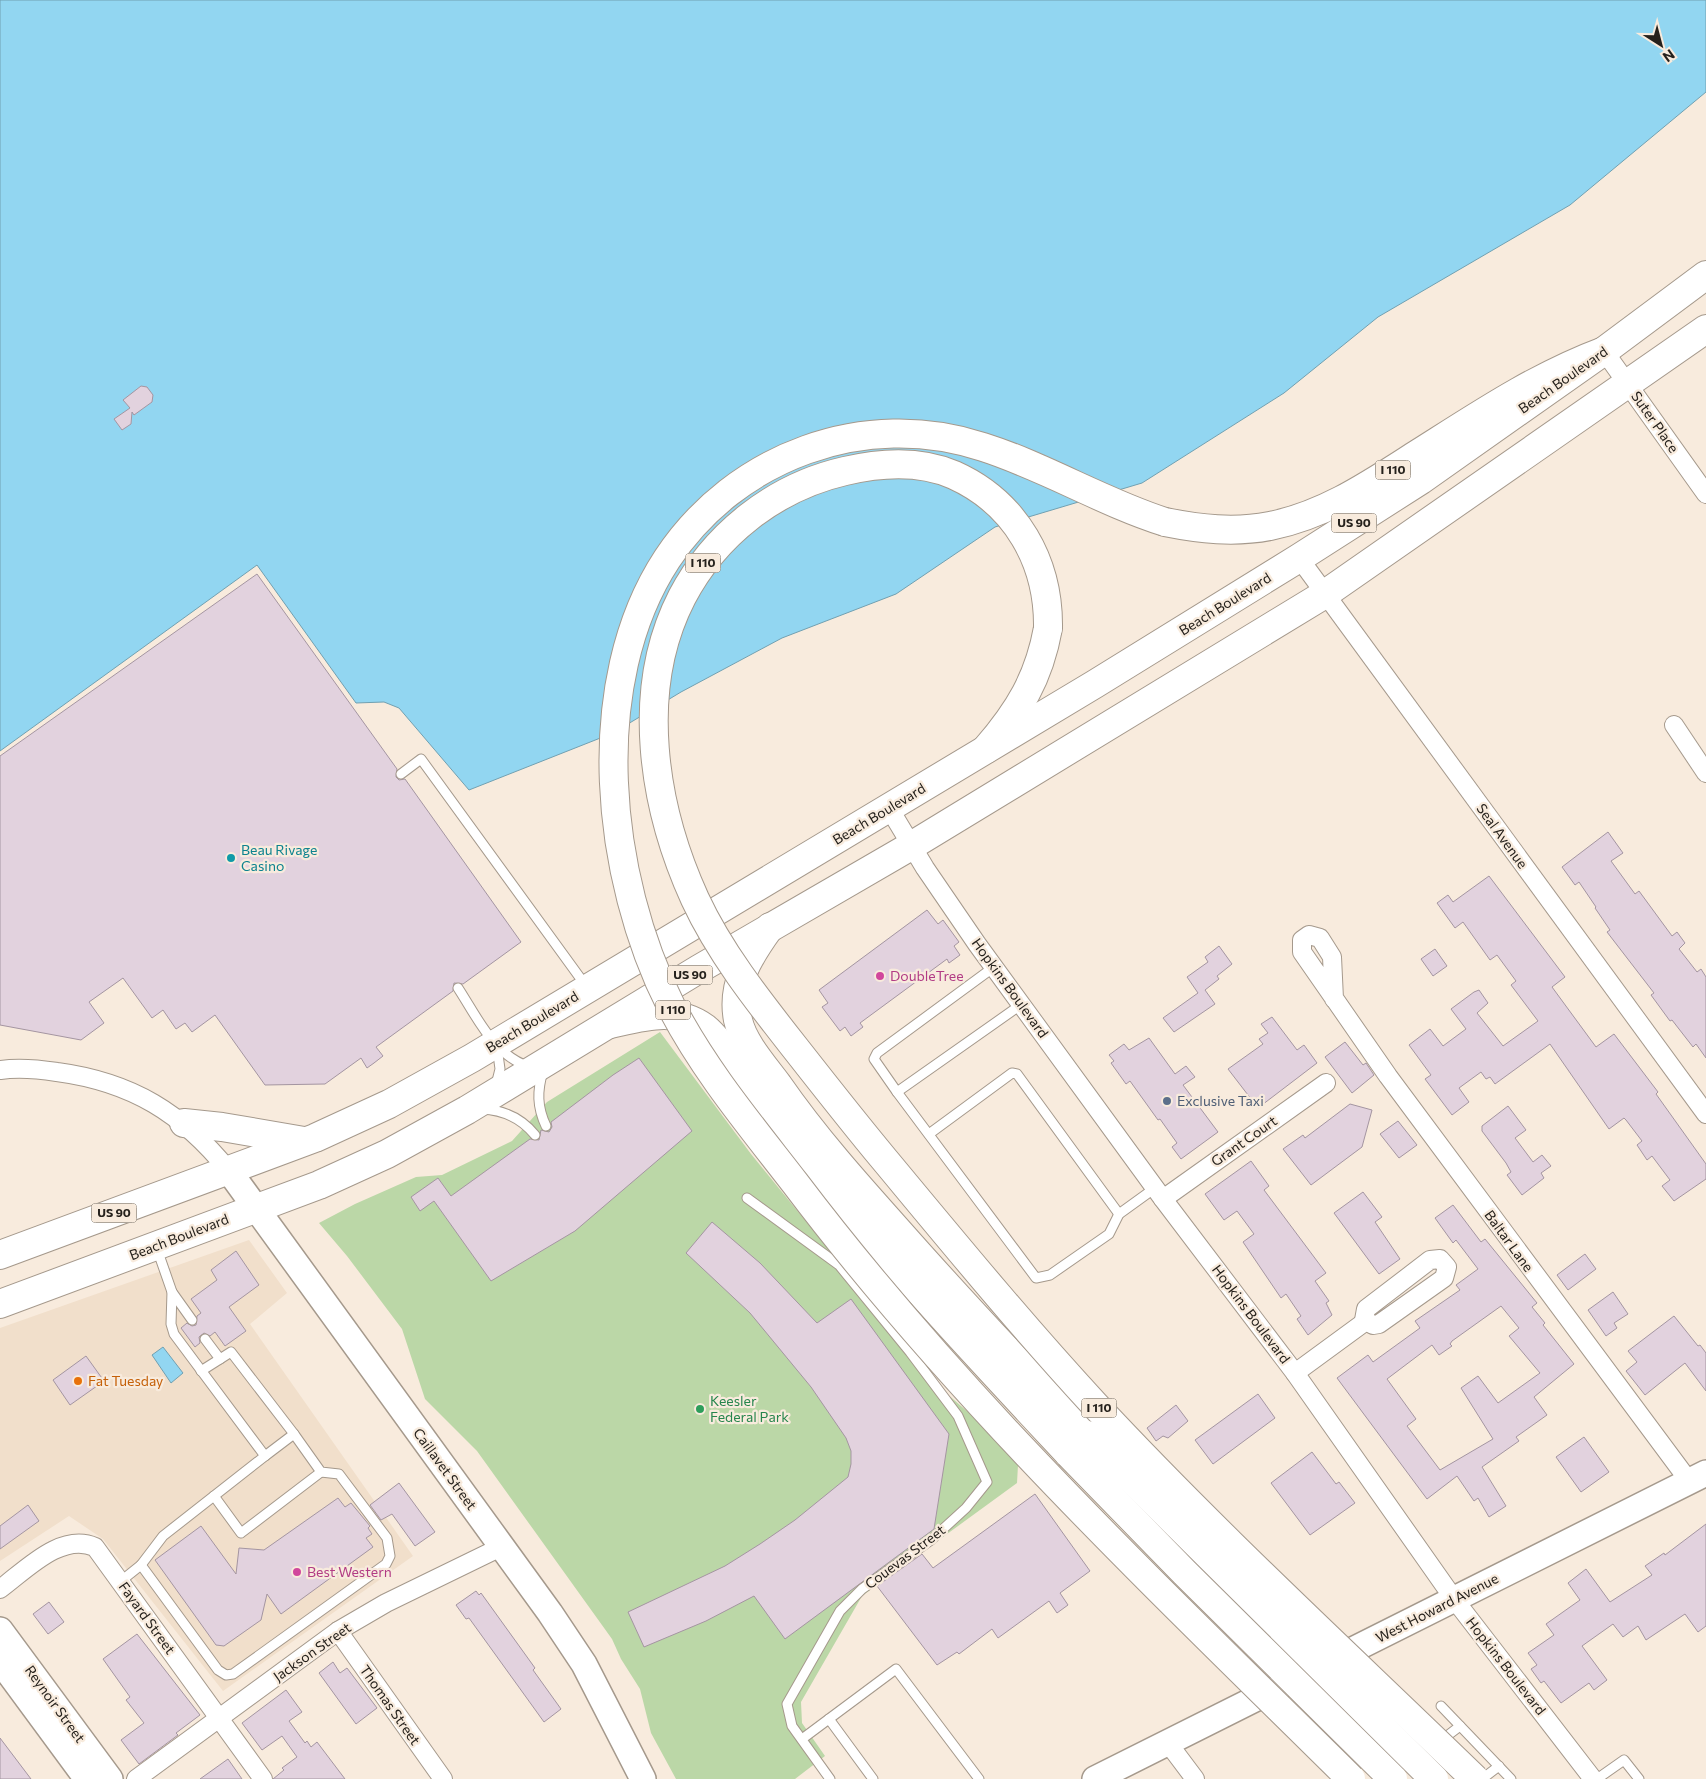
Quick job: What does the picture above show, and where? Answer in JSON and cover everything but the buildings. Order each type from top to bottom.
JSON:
[{"type":"main road","name":"Beach Boulevard","points":[[0,1255],[306,1141],[389,1104],[496,1044],[889,808],[1299,558],[1421,480],[1604,351],[1706,275]]},
{"type":"main road","name":"Beach Boulevard","points":[[0,1304],[349,1172],[478,1104],[770,927],[911,846],[1325,594],[1706,329]]},
{"type":"main road","name":"I 110","points":[[1351,1779],[1069,1499],[913,1327],[832,1233],[723,1088],[688,1037],[671,1005],[643,940],[622,862],[614,790],[614,758],[619,698],[635,627],[653,583],[680,541],[710,507],[754,474],[792,454],[827,442],[878,434],[926,434],[971,443],[1008,456],[1120,506],[1165,522],[1221,530],[1245,529],[1297,519],[1323,510],[1365,488],[1513,393],[1567,365],[1604,351]]},
{"type":"main road","name":"I 110","points":[[986,749],[1013,714],[1032,685],[1039,669],[1048,628],[1046,593],[1042,573],[1028,540],[1006,514],[986,495],[954,475],[915,466],[894,464],[866,467],[825,476],[802,485],[758,510],[719,544],[690,584],[669,627],[657,671],[654,733],[664,816],[696,902],[724,949],[760,1003],[858,1127],[968,1261],[1095,1405],[1217,1529],[1475,1779]]},
{"type":"main road","points":[[770,927],[746,963],[739,982],[736,997],[739,1023],[753,1050],[799,1114],[860,1188],[969,1311],[1185,1573],[1397,1775]]},
{"type":"main road","points":[[610,1024],[645,1016],[673,1015],[697,1023],[711,1034],[754,1092],[852,1214],[932,1307],[1434,1779]]},
{"type":"main road","points":[[184,1123],[222,1127],[306,1141]]},
{"type":"main road","name":"Caillavet Street","points":[[229,1171],[502,1547],[584,1664],[614,1719],[643,1779]]},
{"type":"main road","name":"West Howard Avenue","points":[[1095,1779],[1698,1477]]},
{"type":"main road","name":"Reynoir Street","points":[[0,1630],[110,1779]]},
{"type":"main road","name":"Reynoir Street","points":[[0,1661],[87,1779]]},
{"type":"street","name":"Suter Place","points":[[1604,351],[1706,494]]},
{"type":"street","name":"Seal Avenue","points":[[1299,558],[1706,1114]]},
{"type":"street","points":[[1674,725],[1706,773]]},
{"type":"street","name":"Hopkins Boulevard","points":[[889,808],[911,846],[994,967],[1159,1193],[1295,1373],[1454,1599],[1595,1779]]},
{"type":"street","name":"Baltar Lane","points":[[1334,998],[1441,1149],[1698,1477]]},
{"type":"street","points":[[0,1070],[38,1069],[91,1076],[136,1094],[184,1123],[209,1146],[229,1171]]},
{"type":"street","name":"Grant Court","points":[[1159,1193],[1326,1083]]},
{"type":"street","points":[[1295,1373],[1366,1321],[1379,1324],[1388,1320],[1444,1278],[1447,1267],[1444,1262],[1440,1259],[1430,1260],[1377,1299],[1363,1314],[1366,1321]]},
{"type":"street","name":"Fayard Street","points":[[0,1589],[64,1545],[78,1542],[95,1547],[262,1779]]},
{"type":"street","name":"Jackson Street","points":[[136,1779],[338,1631],[386,1602],[502,1547]]},
{"type":"street","name":"Thomas Street","points":[[338,1631],[443,1779]]},
{"type":"street","points":[[1168,1743],[1195,1779]]},
{"type":"lane","points":[[401,774],[421,759],[588,988]]},
{"type":"lane","points":[[994,967],[876,1053],[874,1059],[897,1092],[1036,1278],[1050,1275],[1109,1234],[1119,1214],[1159,1193]]},
{"type":"lane","points":[[458,988],[496,1044],[523,1065],[543,1065],[538,1094],[539,1112],[546,1126]]},
{"type":"lane","points":[[897,1092],[1022,1004]]},
{"type":"lane","points":[[496,1044],[500,1069],[478,1104],[522,1122],[535,1135]]},
{"type":"lane","points":[[929,1134],[1012,1072],[1017,1074],[1119,1214]]},
{"type":"lane","name":"Couevas Street","points":[[746,1198],[838,1265],[910,1352],[958,1416],[987,1482],[966,1508],[931,1540],[862,1589],[840,1610],[787,1704],[792,1726],[827,1778]]},
{"type":"lane","points":[[156,1246],[172,1292],[192,1320]]},
{"type":"lane","points":[[172,1292],[171,1324],[174,1334],[265,1456]]},
{"type":"lane","points":[[205,1339],[220,1359]]},
{"type":"lane","points":[[201,1370],[231,1352],[321,1472]]},
{"type":"lane","points":[[120,1581],[141,1566],[163,1536],[294,1434]]},
{"type":"lane","points":[[141,1566],[218,1670],[226,1675],[233,1674],[386,1564],[390,1556],[387,1538],[339,1474],[321,1472],[241,1533],[214,1496]]},
{"type":"lane","points":[[802,1739],[896,1670],[979,1779]]},
{"type":"lane","points":[[1441,1706],[1511,1779]]},
{"type":"lane","points":[[828,1720],[873,1779]]},
{"type":"lane","points":[[1397,1775],[1460,1726]]},
{"type":"lane","points":[[1595,1779],[1624,1760],[1639,1779]]},
{"type":"lane","points":[[1482,1779],[1499,1766]]},
{"type":"shaded area","points":[[249,1240],[287,1293],[250,1324],[413,1556],[223,1691],[103,1539],[69,1516],[0,1561],[0,1328]]},
{"type":"green space","name":"Keesler Federal Park","points":[[660,1032],[751,1154],[946,1393],[976,1419],[1018,1465],[1017,1483],[862,1596],[801,1702],[802,1723],[825,1756],[795,1779],[676,1779],[651,1733],[640,1689],[621,1659],[612,1639],[477,1451],[425,1399],[402,1329],[347,1256],[319,1223],[355,1204],[416,1177],[442,1175],[512,1141],[547,1102]]},
{"type":"water","points":[[0,0],[1706,0],[1706,92],[1570,205],[1378,317],[1284,393],[1142,483],[995,527],[896,594],[782,638],[681,692],[613,733],[469,790],[399,708],[384,702],[356,703],[257,565],[0,751]]},
{"type":"water","points":[[163,1347],[183,1373],[171,1383],[152,1355]]},
{"type":"place","name":"Beau Rivage Casino","points":[[231,858]]},
{"type":"place","name":"DoubleTree","points":[[880,976]]},
{"type":"place","name":"Exclusive Taxi","points":[[1167,1101]]},
{"type":"place","name":"Fat Tuesday","points":[[78,1381]]},
{"type":"place","name":"Keesler Federal Park","points":[[700,1409]]},
{"type":"place","name":"Best Western","points":[[297,1572]]}]
